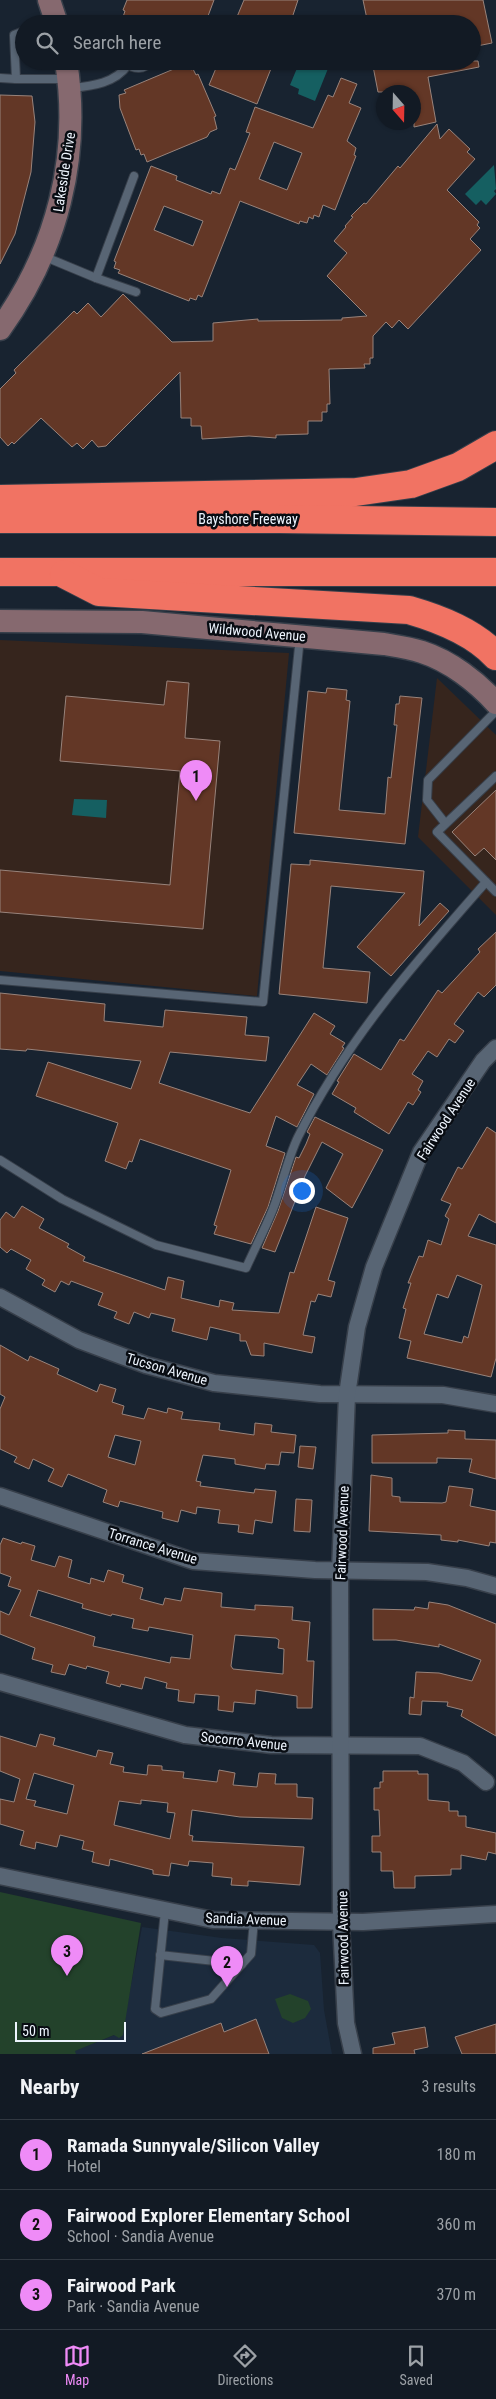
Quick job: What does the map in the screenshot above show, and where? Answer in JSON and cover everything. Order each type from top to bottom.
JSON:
[{"type":"highway","points":[[0,499],[356,492],[411,484],[458,466],[496,445]]},
{"type":"highway","points":[[394,520],[496,510]]},
{"type":"highway","name":"Bayshore Freeway","points":[[0,520],[394,520],[496,522]]},
{"type":"highway","points":[[0,572],[496,572]]},
{"type":"highway","points":[[60,572],[99,592],[409,610],[473,637],[496,656]]},
{"type":"street","name":"Lakeside Drive","points":[[0,329],[30,283],[43,256],[63,198],[71,124],[68,76]]},
{"type":"street","name":"Wildwood Avenue","points":[[0,622],[142,622],[384,644],[423,652],[480,685],[496,703]]},
{"type":"street","name":"Fairwood Avenue","points":[[353,2054],[346,2024],[341,1923],[342,1746],[340,1570],[348,1395],[357,1327],[374,1268],[422,1152],[483,1061],[496,1048]]},
{"type":"street","name":"Tucson Avenue","points":[[0,1297],[79,1340],[146,1365],[214,1383],[285,1392],[348,1395],[443,1395],[496,1404]]},
{"type":"street","name":"Torrance Avenue","points":[[0,1496],[193,1561],[340,1570],[427,1572],[467,1578],[496,1586]]},
{"type":"street","name":"Socorro Avenue","points":[[0,1682],[185,1735],[271,1745],[420,1746],[463,1762],[486,1782]]},
{"type":"street","name":"Sandia Avenue","points":[[0,1876],[213,1920],[254,1919],[341,1923],[496,1914]]},
{"type":"lane","points":[[15,35],[15,57]]},
{"type":"lane","points":[[16,70],[16,79]]},
{"type":"lane","points":[[0,78],[68,76],[92,87],[121,75],[123,70]]},
{"type":"lane","points":[[96,278],[134,176]]},
{"type":"lane","points":[[43,256],[136,292]]},
{"type":"lane","points":[[0,980],[263,1002],[300,636]]},
{"type":"lane","points":[[445,823],[427,800],[428,780],[496,711]]},
{"type":"lane","points":[[496,776],[437,832],[496,892]]},
{"type":"lane","points":[[0,1160],[62,1199],[156,1245],[246,1268],[273,1210],[297,1139],[326,1085],[356,1038],[404,974],[486,882]]},
{"type":"lane","points":[[165,1911],[155,2009],[161,2013],[211,1999],[251,1954],[254,1919]]},
{"type":"lane","points":[[160,1955],[242,1964]]},
{"type":"shaded area","points":[[296,70],[327,70],[315,101],[298,94],[299,89],[290,85]]},
{"type":"shaded area","points":[[494,165],[496,189],[494,191],[496,194],[486,205],[481,200],[476,205],[465,194]]},
{"type":"shaded area","points":[[0,640],[289,653],[257,996],[0,971]]},
{"type":"shaded area","points":[[437,678],[496,735],[496,915],[418,837]]},
{"type":"shaded area","points":[[74,799],[107,800],[106,818],[72,815]]},
{"type":"shaded area","points":[[0,1892],[141,1923],[123,2035],[119,2038],[114,2035],[75,2051],[76,2054],[0,2054]]},
{"type":"shaded area","points":[[142,1927],[222,1938],[314,1945],[320,1953],[324,2010],[332,2054],[76,2054],[74,2051],[122,2032]]},
{"type":"shaded area","points":[[290,1994],[308,2001],[311,2009],[305,2018],[293,2023],[282,2018],[275,1999]]},
{"type":"building","points":[[127,0],[214,0],[208,15],[124,15],[125,11],[123,10]]},
{"type":"building","points":[[244,0],[298,0],[293,15],[238,15]]},
{"type":"building","points":[[363,0],[483,0],[492,43],[481,45],[481,15],[366,15]]},
{"type":"building","points":[[171,70],[194,70],[196,75],[198,74],[216,116],[214,117],[217,129],[210,132],[207,137],[147,162],[144,154],[141,155],[139,149],[136,150],[120,108],[119,95],[126,93],[124,90]]},
{"type":"building","points":[[215,70],[270,70],[257,104],[209,85]]},
{"type":"building","points":[[374,70],[464,70],[428,77],[436,122],[421,125],[421,85],[377,85]]},
{"type":"building","points":[[341,78],[357,84],[349,103],[361,108],[347,141],[356,148],[354,155],[356,156],[335,210],[323,205],[319,217],[314,215],[313,219],[309,217],[307,223],[300,221],[299,224],[240,201],[202,297],[198,295],[196,300],[190,298],[189,301],[171,294],[118,273],[120,270],[114,268],[116,262],[114,261],[151,166],[177,176],[176,180],[211,194],[212,191],[220,194],[230,168],[235,170],[250,133],[246,132],[255,107],[313,128],[328,95],[333,97]],"holes":[[[274,142],[302,153],[287,190],[259,179]],[[164,206],[203,221],[193,246],[154,230]]]},
{"type":"building","points":[[0,95],[32,96],[35,122],[31,172],[15,234],[0,264]]},
{"type":"building","points":[[437,124],[440,139],[449,129],[470,149],[467,152],[475,159],[447,190],[479,222],[477,225],[480,228],[470,239],[481,250],[408,329],[399,320],[392,328],[386,322],[373,336],[373,358],[370,358],[370,364],[364,364],[365,368],[329,369],[330,404],[327,404],[327,412],[322,412],[322,421],[308,421],[308,434],[276,435],[276,438],[249,436],[202,439],[201,426],[191,426],[191,418],[181,418],[180,372],[106,446],[98,447],[92,440],[83,449],[77,443],[72,447],[41,418],[14,444],[12,442],[8,446],[0,437],[0,389],[16,373],[14,370],[74,311],[77,314],[88,303],[101,317],[123,294],[172,342],[213,341],[213,323],[258,319],[258,321],[342,320],[342,318],[367,316],[327,276],[347,253],[334,241],[353,217],[351,216],[364,203],[366,204],[398,166],[400,168]]},
{"type":"building","points":[[167,681],[189,683],[185,738],[220,741],[203,929],[0,912],[0,870],[170,885],[180,771],[60,761],[66,696],[164,705]]},
{"type":"building","points":[[327,688],[347,690],[346,700],[350,701],[339,810],[385,814],[388,777],[391,778],[397,725],[394,725],[396,704],[399,704],[400,696],[422,698],[405,844],[294,833],[308,691],[326,693]]},
{"type":"building","points":[[496,790],[496,860],[484,848],[475,856],[452,832]]},
{"type":"building","points":[[310,860],[424,871],[419,926],[440,903],[449,911],[391,976],[357,947],[405,893],[331,886],[323,968],[370,972],[367,1003],[279,994],[291,864],[310,865]]},
{"type":"building","points":[[496,932],[496,985],[484,997],[478,992],[454,1024],[464,1031],[455,1043],[449,1039],[437,1057],[428,1051],[412,1074],[423,1081],[418,1090],[421,1092],[413,1105],[408,1102],[389,1134],[354,1112],[356,1108],[332,1094],[339,1082],[337,1081],[354,1054],[381,1070],[400,1039],[404,1041],[438,990],[442,993],[480,952],[478,949]]},
{"type":"building","points":[[0,993],[105,1004],[104,1021],[163,1027],[165,1010],[247,1017],[245,1035],[269,1037],[266,1061],[170,1052],[159,1083],[250,1113],[314,1013],[335,1026],[330,1034],[345,1043],[342,1047],[344,1048],[327,1075],[311,1064],[297,1085],[314,1094],[297,1127],[276,1116],[266,1146],[285,1153],[268,1207],[251,1244],[214,1234],[217,1226],[214,1225],[231,1170],[140,1139],[132,1162],[129,1161],[126,1169],[105,1161],[118,1123],[36,1096],[48,1062],[131,1089],[141,1061],[27,1049],[26,1051],[0,1049]]},
{"type":"building","points":[[315,1117],[383,1150],[352,1208],[326,1188],[343,1154],[322,1142],[305,1176],[275,1252],[262,1248],[278,1211],[296,1157],[299,1158],[306,1144],[310,1134],[307,1132]]},
{"type":"building","points":[[487,1127],[496,1133],[496,1223],[479,1214],[468,1236],[496,1245],[496,1358],[491,1377],[407,1358],[411,1341],[399,1338],[406,1309],[403,1308],[411,1283],[408,1283],[419,1256],[423,1257],[428,1240],[441,1245],[449,1219],[445,1216],[451,1204],[441,1200],[458,1167],[462,1169]],"holes":[[[457,1275],[482,1285],[468,1338],[464,1336],[462,1343],[424,1334],[437,1294],[448,1298]]]},
{"type":"building","points":[[22,1206],[44,1219],[39,1228],[69,1244],[67,1247],[85,1257],[83,1261],[165,1290],[168,1277],[184,1281],[181,1298],[219,1307],[220,1300],[234,1303],[232,1310],[279,1313],[290,1272],[294,1273],[316,1207],[348,1218],[328,1280],[335,1282],[331,1297],[318,1294],[315,1302],[311,1301],[303,1335],[315,1337],[312,1353],[264,1343],[264,1356],[251,1355],[246,1341],[240,1341],[240,1334],[210,1327],[207,1340],[172,1331],[175,1319],[151,1313],[149,1318],[134,1312],[129,1324],[114,1318],[117,1312],[98,1305],[103,1293],[71,1281],[69,1285],[61,1281],[55,1292],[42,1285],[45,1280],[26,1269],[31,1260],[11,1249],[7,1253],[0,1247],[0,1220],[6,1212],[14,1218]]},
{"type":"building","points":[[0,1345],[28,1361],[30,1356],[59,1369],[57,1374],[97,1392],[100,1384],[116,1389],[112,1402],[124,1406],[122,1414],[144,1419],[148,1408],[167,1413],[168,1408],[183,1412],[181,1419],[220,1423],[219,1430],[254,1435],[255,1423],[272,1425],[271,1432],[296,1435],[294,1453],[281,1452],[279,1465],[266,1464],[265,1469],[235,1464],[235,1459],[203,1455],[196,1481],[201,1482],[200,1486],[254,1493],[255,1489],[276,1491],[272,1523],[255,1520],[253,1534],[238,1532],[239,1525],[218,1523],[220,1510],[197,1507],[196,1514],[181,1510],[178,1522],[162,1518],[163,1512],[120,1501],[118,1507],[103,1502],[107,1490],[68,1474],[62,1487],[48,1481],[54,1469],[33,1459],[29,1469],[14,1462],[17,1457],[0,1449],[0,1409],[5,1397],[0,1394]],"holes":[[[115,1435],[141,1441],[135,1465],[108,1457]]]},
{"type":"building","points":[[448,1430],[465,1431],[465,1439],[496,1440],[496,1479],[469,1472],[472,1459],[437,1458],[437,1463],[372,1463],[372,1435],[448,1433]]},
{"type":"building","points":[[300,1446],[316,1447],[313,1469],[298,1467]]},
{"type":"building","points":[[371,1475],[392,1478],[392,1496],[400,1497],[400,1502],[442,1503],[446,1502],[449,1486],[473,1489],[470,1506],[496,1511],[496,1543],[490,1542],[489,1546],[458,1540],[458,1542],[441,1540],[441,1535],[369,1531]]},
{"type":"building","points":[[296,1499],[312,1500],[310,1532],[294,1531]]},
{"type":"building","points":[[3,1538],[35,1546],[31,1560],[55,1567],[59,1556],[72,1560],[68,1577],[90,1584],[91,1578],[104,1582],[108,1570],[124,1575],[122,1582],[143,1588],[140,1599],[163,1605],[165,1598],[181,1601],[184,1588],[222,1593],[221,1607],[255,1610],[255,1605],[293,1607],[292,1620],[310,1622],[307,1661],[314,1661],[312,1708],[297,1708],[297,1696],[256,1690],[255,1704],[234,1702],[233,1712],[218,1710],[219,1696],[195,1694],[194,1703],[178,1701],[179,1690],[166,1688],[167,1683],[145,1677],[142,1689],[121,1684],[120,1687],[106,1683],[109,1672],[87,1666],[86,1669],[69,1664],[65,1675],[51,1672],[53,1665],[32,1659],[35,1648],[0,1634],[0,1611],[9,1615],[21,1590],[8,1586],[11,1577],[0,1573],[0,1545]],"holes":[[[38,1590],[83,1604],[82,1608],[111,1616],[112,1614],[134,1619],[132,1628],[148,1631],[149,1627],[193,1635],[190,1659],[171,1657],[170,1663],[93,1646],[95,1637],[30,1616]],[[235,1635],[276,1638],[279,1640],[278,1648],[284,1649],[283,1674],[233,1669],[231,1666]]]},
{"type":"building","points":[[429,1602],[448,1605],[496,1624],[496,1736],[461,1716],[463,1710],[447,1706],[448,1702],[422,1701],[421,1715],[409,1714],[410,1697],[414,1698],[416,1672],[439,1673],[472,1681],[481,1660],[439,1644],[439,1647],[396,1640],[373,1640],[373,1609],[414,1610],[415,1607],[428,1609]]},
{"type":"building","points":[[40,1734],[55,1738],[53,1745],[96,1757],[98,1750],[113,1753],[110,1764],[124,1767],[123,1772],[147,1775],[148,1765],[162,1766],[162,1770],[184,1772],[183,1778],[217,1782],[219,1770],[235,1773],[233,1785],[257,1787],[259,1773],[276,1774],[275,1784],[297,1784],[297,1797],[313,1798],[312,1819],[240,1817],[192,1810],[189,1835],[193,1836],[192,1841],[304,1847],[300,1885],[248,1881],[248,1886],[231,1885],[232,1878],[212,1876],[213,1863],[189,1861],[188,1866],[171,1863],[169,1876],[153,1874],[153,1870],[110,1859],[109,1866],[92,1862],[94,1852],[82,1849],[84,1841],[60,1835],[57,1847],[36,1842],[35,1849],[20,1845],[24,1831],[0,1824],[0,1799],[14,1802],[20,1779],[0,1771],[0,1736],[36,1747]],"holes":[[[34,1773],[74,1785],[67,1814],[34,1806],[36,1801],[26,1799]],[[141,1800],[168,1803],[167,1812],[175,1813],[170,1839],[114,1825],[119,1801],[141,1804]]]},
{"type":"building","points":[[383,1771],[418,1771],[418,1774],[428,1774],[428,1800],[449,1802],[449,1811],[458,1811],[458,1816],[466,1816],[466,1827],[496,1833],[496,1854],[488,1852],[486,1860],[461,1855],[461,1869],[451,1869],[451,1875],[415,1876],[415,1888],[394,1888],[393,1871],[381,1871],[381,1852],[372,1852],[372,1836],[380,1836],[379,1810],[374,1810],[374,1788],[380,1788],[380,1782],[383,1782]]},
{"type":"building","points":[[256,2019],[269,2054],[142,2054],[221,2023],[224,2032]]},
{"type":"building","points":[[496,2024],[496,2054],[462,2054],[455,2037]]},
{"type":"building","points":[[425,2027],[428,2047],[414,2050],[415,2054],[373,2054],[373,2048],[395,2044],[392,2033]]},
{"type":"place","name":"Ramada Sunnyvale/Silicon Valley","points":[[196,801]]},
{"type":"place","name":"Fairwood Park","points":[[67,1976]]},
{"type":"place","name":"Fairwood Explorer Elementary School","points":[[227,1987]]}]
